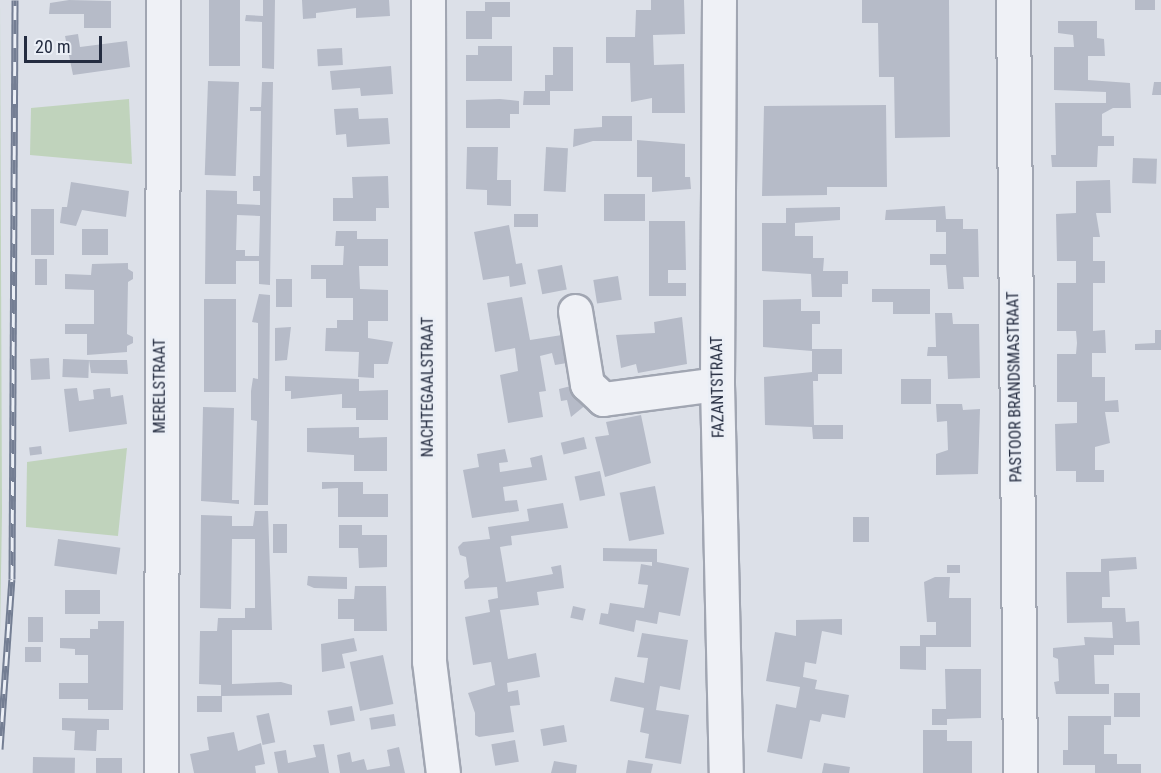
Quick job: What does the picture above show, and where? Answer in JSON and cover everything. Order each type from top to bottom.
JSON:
[{"type":"street","name":"MERELSTRAAT","points":[[161,773],[163,0]]},
{"type":"street","name":"NACHTEGAALSTRAAT","points":[[428,0],[429,661],[443,773]]},
{"type":"street","name":"FAZANTSTRAAT","points":[[719,0],[717,384],[726,773]]},
{"type":"street","name":"PASTOOR BRANDSMASTRAAT","points":[[1012,0],[1020,773]]},
{"type":"street","points":[[575,311],[587,384],[603,399],[717,384]]},
{"type":"green space","points":[[0,0],[2,513],[0,636]]},
{"type":"green space","points":[[129,99],[132,164],[30,155],[31,108]]},
{"type":"green space","points":[[127,448],[118,536],[26,527],[27,462]]},
{"type":"building","points":[[69,0],[111,1],[111,28],[84,28],[84,14],[49,14],[50,3]]},
{"type":"building","points":[[209,0],[240,0],[240,66],[209,66]]},
{"type":"building","points":[[263,0],[275,0],[274,69],[262,68],[262,22],[245,21],[246,15],[263,16]]},
{"type":"building","points":[[302,0],[389,0],[390,16],[356,18],[356,8],[316,13],[316,18],[303,19]]},
{"type":"building","points":[[651,0],[684,0],[685,34],[653,35],[654,65],[684,64],[685,113],[652,113],[652,98],[631,102],[630,63],[606,63],[606,37],[635,37],[636,10],[651,10]]},
{"type":"building","points":[[862,0],[949,0],[950,137],[895,138],[894,77],[879,77],[878,23],[862,23]]},
{"type":"building","points":[[1135,0],[1155,0],[1155,10],[1135,10]]},
{"type":"building","points":[[485,2],[510,2],[510,17],[492,17],[492,39],[466,39],[466,11],[485,11]]},
{"type":"building","points":[[1058,21],[1097,21],[1097,38],[1104,39],[1105,56],[1088,56],[1088,80],[1130,83],[1131,108],[1113,108],[1102,114],[1102,136],[1114,136],[1114,146],[1098,146],[1097,167],[1052,167],[1051,155],[1056,155],[1055,103],[1106,103],[1106,92],[1054,90],[1054,47],[1074,47],[1073,35],[1058,33]]},
{"type":"building","points":[[78,34],[80,47],[127,41],[130,67],[73,75],[65,36]]},
{"type":"building","points":[[478,46],[512,46],[512,81],[466,81],[466,55],[478,55]]},
{"type":"building","points":[[553,47],[573,47],[573,91],[550,91],[550,105],[523,105],[524,91],[545,91],[545,75],[553,75]]},
{"type":"building","points":[[342,48],[343,65],[318,66],[317,49]]},
{"type":"building","points":[[391,66],[393,94],[361,96],[360,88],[332,90],[330,71]]},
{"type":"building","points":[[208,81],[239,82],[236,176],[205,175]]},
{"type":"building","points":[[262,82],[273,82],[270,285],[259,284],[259,261],[236,261],[236,284],[205,284],[206,190],[237,191],[237,204],[260,205],[260,191],[253,191],[253,176],[260,176],[261,111],[250,111],[250,107],[261,107]],"holes":[[[237,215],[260,216],[259,256],[245,256],[245,250],[236,250]]]},
{"type":"building","points":[[1154,82],[1161,82],[1161,95],[1152,95]]},
{"type":"building","points":[[466,100],[519,101],[519,114],[510,114],[510,128],[466,128]]},
{"type":"building","points":[[886,105],[887,187],[827,187],[827,195],[762,196],[764,106]]},
{"type":"building","points":[[358,108],[359,119],[388,118],[390,144],[347,147],[346,134],[336,135],[334,109]]},
{"type":"building","points":[[602,116],[632,116],[632,141],[593,141],[573,147],[574,129],[602,127]]},
{"type":"building","points":[[637,140],[685,144],[685,177],[690,177],[691,189],[652,192],[652,177],[637,177]]},
{"type":"building","points":[[467,147],[498,147],[497,180],[511,180],[511,206],[487,205],[487,190],[466,189]]},
{"type":"building","points":[[546,147],[568,148],[566,192],[544,191]]},
{"type":"building","points":[[1133,158],[1157,159],[1156,184],[1132,183]]},
{"type":"building","points":[[388,176],[389,208],[376,208],[376,221],[333,221],[333,198],[353,198],[352,177]]},
{"type":"building","points":[[1110,180],[1111,213],[1096,213],[1100,237],[1093,237],[1093,261],[1105,261],[1105,283],[1093,283],[1093,331],[1105,330],[1106,353],[1092,353],[1092,377],[1105,377],[1105,401],[1118,400],[1119,412],[1105,412],[1110,443],[1095,447],[1095,470],[1104,470],[1104,482],[1076,482],[1076,471],[1056,471],[1055,424],[1077,423],[1077,402],[1057,402],[1057,354],[1076,354],[1077,343],[1076,331],[1057,331],[1057,283],[1076,283],[1076,261],[1057,261],[1056,214],[1076,213],[1076,181]]},
{"type":"building","points":[[71,182],[129,191],[126,217],[82,210],[76,226],[60,223],[62,207],[67,207]]},
{"type":"building","points":[[604,194],[645,194],[645,221],[604,221]]},
{"type":"building","points":[[945,206],[946,219],[963,219],[963,229],[978,229],[979,277],[963,277],[964,289],[948,289],[946,265],[930,265],[930,254],[946,254],[946,232],[936,232],[936,220],[885,220],[886,210]]},
{"type":"building","points":[[840,207],[840,220],[795,223],[795,236],[813,236],[813,258],[824,258],[823,271],[848,271],[848,284],[842,284],[842,297],[812,297],[811,274],[762,271],[762,223],[786,223],[786,208]]},
{"type":"building","points":[[31,209],[54,209],[54,255],[31,255]]},
{"type":"building","points":[[514,214],[538,214],[538,227],[514,227]]},
{"type":"building","points":[[649,221],[685,221],[686,270],[668,270],[668,283],[686,283],[686,296],[649,296]]},
{"type":"building","points":[[509,225],[516,264],[522,263],[526,284],[510,287],[509,276],[483,280],[474,232]]},
{"type":"building","points":[[82,229],[108,229],[108,255],[82,255]]},
{"type":"building","points":[[336,231],[357,231],[357,239],[388,239],[388,266],[359,266],[360,289],[388,290],[388,321],[368,321],[368,338],[393,342],[388,364],[374,364],[374,378],[358,377],[359,352],[325,351],[326,328],[337,328],[337,320],[353,320],[353,298],[326,298],[326,279],[311,279],[311,265],[343,265],[344,246],[335,246]]},
{"type":"building","points":[[35,259],[47,259],[47,285],[35,285]]},
{"type":"building","points":[[128,263],[128,269],[133,272],[133,279],[128,282],[127,334],[133,337],[133,343],[127,346],[127,352],[87,355],[87,334],[65,334],[65,324],[94,324],[94,290],[65,289],[65,274],[91,275],[92,264]]},
{"type":"building","points":[[562,265],[567,290],[542,294],[537,270]]},
{"type":"building","points":[[618,276],[622,300],[597,304],[593,280]]},
{"type":"building","points":[[276,279],[292,279],[292,307],[276,307]]},
{"type":"building","points":[[872,289],[930,289],[930,314],[893,314],[893,302],[872,302]]},
{"type":"building","points":[[259,294],[270,295],[268,505],[254,505],[257,421],[251,420],[251,391],[253,378],[258,379],[258,323],[252,322]]},
{"type":"building","points":[[522,297],[530,340],[562,335],[558,315],[571,313],[579,361],[555,365],[552,353],[540,356],[546,391],[539,392],[543,417],[508,423],[500,375],[518,371],[515,348],[495,352],[487,303]]},
{"type":"building","points":[[204,299],[236,299],[236,392],[204,392]]},
{"type":"building","points":[[801,299],[801,311],[820,311],[820,324],[812,324],[812,349],[842,349],[842,374],[818,374],[818,381],[813,381],[814,425],[843,425],[843,439],[813,439],[812,427],[765,425],[764,377],[812,372],[812,351],[763,347],[763,300]]},
{"type":"building","points":[[935,313],[952,313],[953,324],[979,324],[980,378],[948,379],[947,356],[927,356],[928,347],[936,347]]},
{"type":"building","points":[[682,317],[687,364],[638,373],[636,364],[621,368],[616,335],[655,333],[654,322]]},
{"type":"building","points":[[291,327],[287,360],[275,361],[275,328]]},
{"type":"building","points":[[1155,330],[1161,330],[1161,350],[1135,350],[1135,344],[1155,343]]},
{"type":"building","points":[[49,358],[50,379],[31,380],[30,359]]},
{"type":"building","points":[[63,359],[89,360],[88,378],[62,377]]},
{"type":"building","points":[[89,360],[127,360],[128,374],[91,373]]},
{"type":"building","points":[[285,376],[359,379],[359,391],[388,390],[388,420],[356,420],[356,408],[342,408],[342,394],[291,399],[291,391],[285,391]]},
{"type":"building","points":[[901,379],[931,379],[931,404],[901,404]]},
{"type":"building","points":[[583,383],[587,404],[571,417],[567,400],[561,401],[559,389]]},
{"type":"building","points":[[77,388],[79,401],[94,399],[93,390],[98,389],[110,388],[111,397],[123,395],[127,424],[69,432],[64,389]]},
{"type":"building","points":[[936,404],[962,404],[963,410],[980,409],[978,474],[936,475],[936,454],[948,450],[947,421],[937,422]]},
{"type":"building","points":[[203,407],[234,408],[232,500],[239,500],[239,504],[201,501]]},
{"type":"building","points":[[641,415],[651,463],[605,477],[595,437],[609,435],[606,422]]},
{"type":"building","points":[[359,427],[359,438],[387,437],[387,471],[354,471],[354,455],[307,452],[307,428]]},
{"type":"building","points":[[584,437],[587,449],[564,454],[561,443]]},
{"type":"building","points":[[41,446],[42,454],[30,455],[29,447]]},
{"type":"building","points":[[505,449],[508,462],[499,463],[500,472],[532,467],[530,458],[542,455],[547,480],[503,487],[505,501],[517,500],[519,511],[472,518],[463,470],[479,467],[477,454]]},
{"type":"building","points":[[600,471],[605,495],[580,501],[575,476]]},
{"type":"building","points":[[322,482],[363,482],[363,494],[388,494],[388,517],[338,517],[338,488],[322,489]]},
{"type":"building","points":[[655,486],[664,534],[629,541],[620,493]]},
{"type":"building","points":[[563,503],[568,528],[511,536],[512,545],[500,547],[506,582],[553,574],[551,567],[561,565],[564,588],[537,592],[539,605],[500,610],[508,659],[536,653],[540,677],[507,683],[508,692],[518,690],[520,705],[510,706],[514,732],[479,737],[475,735],[475,713],[468,693],[495,685],[491,662],[473,665],[465,617],[490,612],[488,600],[498,598],[497,587],[465,589],[464,581],[469,577],[466,557],[460,555],[458,547],[463,542],[490,539],[488,527],[529,521],[527,509]]},
{"type":"building","points":[[255,511],[268,511],[272,630],[232,630],[232,684],[281,682],[292,685],[292,695],[222,696],[222,712],[197,712],[197,696],[221,696],[221,685],[199,684],[200,631],[217,631],[218,618],[245,618],[245,608],[255,608],[255,539],[232,539],[231,609],[200,608],[201,515],[232,516],[232,526],[253,526]]},
{"type":"building","points":[[853,517],[869,517],[869,542],[853,542]]},
{"type":"building","points":[[273,524],[287,524],[287,553],[273,553]]},
{"type":"building","points":[[339,525],[362,525],[362,535],[387,535],[387,567],[359,568],[358,548],[339,548]]},
{"type":"building","points":[[58,539],[120,548],[117,575],[54,566]]},
{"type":"building","points":[[603,548],[657,549],[657,562],[689,568],[680,616],[659,612],[657,624],[636,620],[634,632],[599,624],[601,613],[608,614],[610,603],[644,608],[648,585],[638,584],[641,564],[652,566],[652,562],[603,561]]},
{"type":"building","points":[[1136,557],[1137,569],[1109,571],[1110,597],[1102,597],[1102,608],[1125,608],[1126,622],[1139,621],[1140,645],[1114,645],[1114,655],[1094,655],[1095,684],[1109,684],[1109,694],[1056,694],[1054,682],[1059,681],[1058,659],[1053,657],[1053,648],[1085,645],[1084,637],[1113,638],[1112,622],[1067,623],[1066,572],[1101,572],[1101,559]]},
{"type":"building","points":[[947,565],[960,565],[960,573],[947,573]]},
{"type":"building","points":[[308,576],[347,577],[347,589],[314,588],[307,585]]},
{"type":"building","points":[[935,577],[950,577],[949,598],[971,598],[971,647],[926,647],[926,670],[900,669],[900,646],[920,646],[920,635],[936,635],[936,622],[927,622],[924,582]]},
{"type":"building","points":[[355,586],[386,586],[387,631],[354,631],[354,619],[338,619],[338,599],[354,599]]},
{"type":"building","points":[[65,590],[100,590],[100,614],[65,614]]},
{"type":"building","points":[[573,606],[586,609],[583,621],[570,618]]},
{"type":"building","points":[[28,617],[43,617],[43,642],[28,642]]},
{"type":"building","points":[[842,619],[842,635],[822,631],[816,664],[805,662],[803,677],[817,680],[815,689],[849,695],[845,718],[822,714],[820,722],[810,720],[802,759],[767,752],[776,704],[796,708],[800,687],[766,681],[775,632],[796,636],[796,620]]},
{"type":"building","points":[[98,621],[124,621],[123,710],[88,710],[88,699],[59,699],[59,683],[88,683],[88,655],[75,655],[75,649],[60,648],[60,638],[90,638],[90,629],[98,629]]},
{"type":"building","points":[[642,633],[688,640],[680,690],[660,686],[656,710],[689,715],[681,764],[645,758],[649,734],[640,732],[644,708],[610,701],[615,677],[644,683],[648,658],[637,657]]},
{"type":"building","points":[[354,638],[357,651],[342,654],[345,668],[322,672],[321,644]]},
{"type":"building","points":[[25,647],[41,647],[41,662],[25,662]]},
{"type":"building","points":[[383,655],[393,704],[360,711],[350,662]]},
{"type":"building","points":[[945,669],[981,669],[981,718],[947,719],[947,725],[932,725],[932,709],[946,709]]},
{"type":"building","points":[[1114,693],[1140,693],[1140,717],[1114,717]]},
{"type":"building","points":[[352,706],[355,721],[330,725],[327,711]]},
{"type":"building","points":[[269,713],[275,742],[263,745],[256,716]]},
{"type":"building","points":[[394,714],[396,726],[371,730],[369,718]]},
{"type":"building","points":[[1068,716],[1111,716],[1111,725],[1104,725],[1104,754],[1117,754],[1117,764],[1141,764],[1141,773],[1095,773],[1095,765],[1063,765],[1063,750],[1068,750]]},
{"type":"building","points":[[62,718],[109,719],[109,730],[97,730],[96,751],[74,750],[75,731],[62,730]]},
{"type":"building","points":[[564,725],[567,742],[543,746],[540,729]]},
{"type":"building","points":[[923,730],[947,730],[947,741],[972,741],[972,773],[923,773]]},
{"type":"building","points":[[234,732],[238,751],[261,743],[265,764],[255,766],[256,773],[194,773],[190,754],[209,750],[207,737]]},
{"type":"building","points":[[515,740],[519,762],[495,766],[491,744]]},
{"type":"building","points":[[324,744],[329,773],[278,773],[274,752],[286,750],[288,763],[316,757],[313,745]]},
{"type":"building","points":[[399,747],[405,773],[340,773],[337,755],[350,752],[352,762],[364,759],[367,770],[390,766],[387,750]]},
{"type":"building","points":[[33,757],[75,758],[75,773],[33,773]]},
{"type":"building","points":[[96,758],[122,758],[122,773],[96,773]]},
{"type":"building","points":[[628,760],[653,764],[651,773],[626,773]]},
{"type":"building","points":[[554,761],[577,765],[576,773],[551,773]]},
{"type":"building","points":[[824,763],[850,767],[849,773],[822,773]]},
{"type":"railway","points":[[0,749],[12,579],[15,0]]}]
